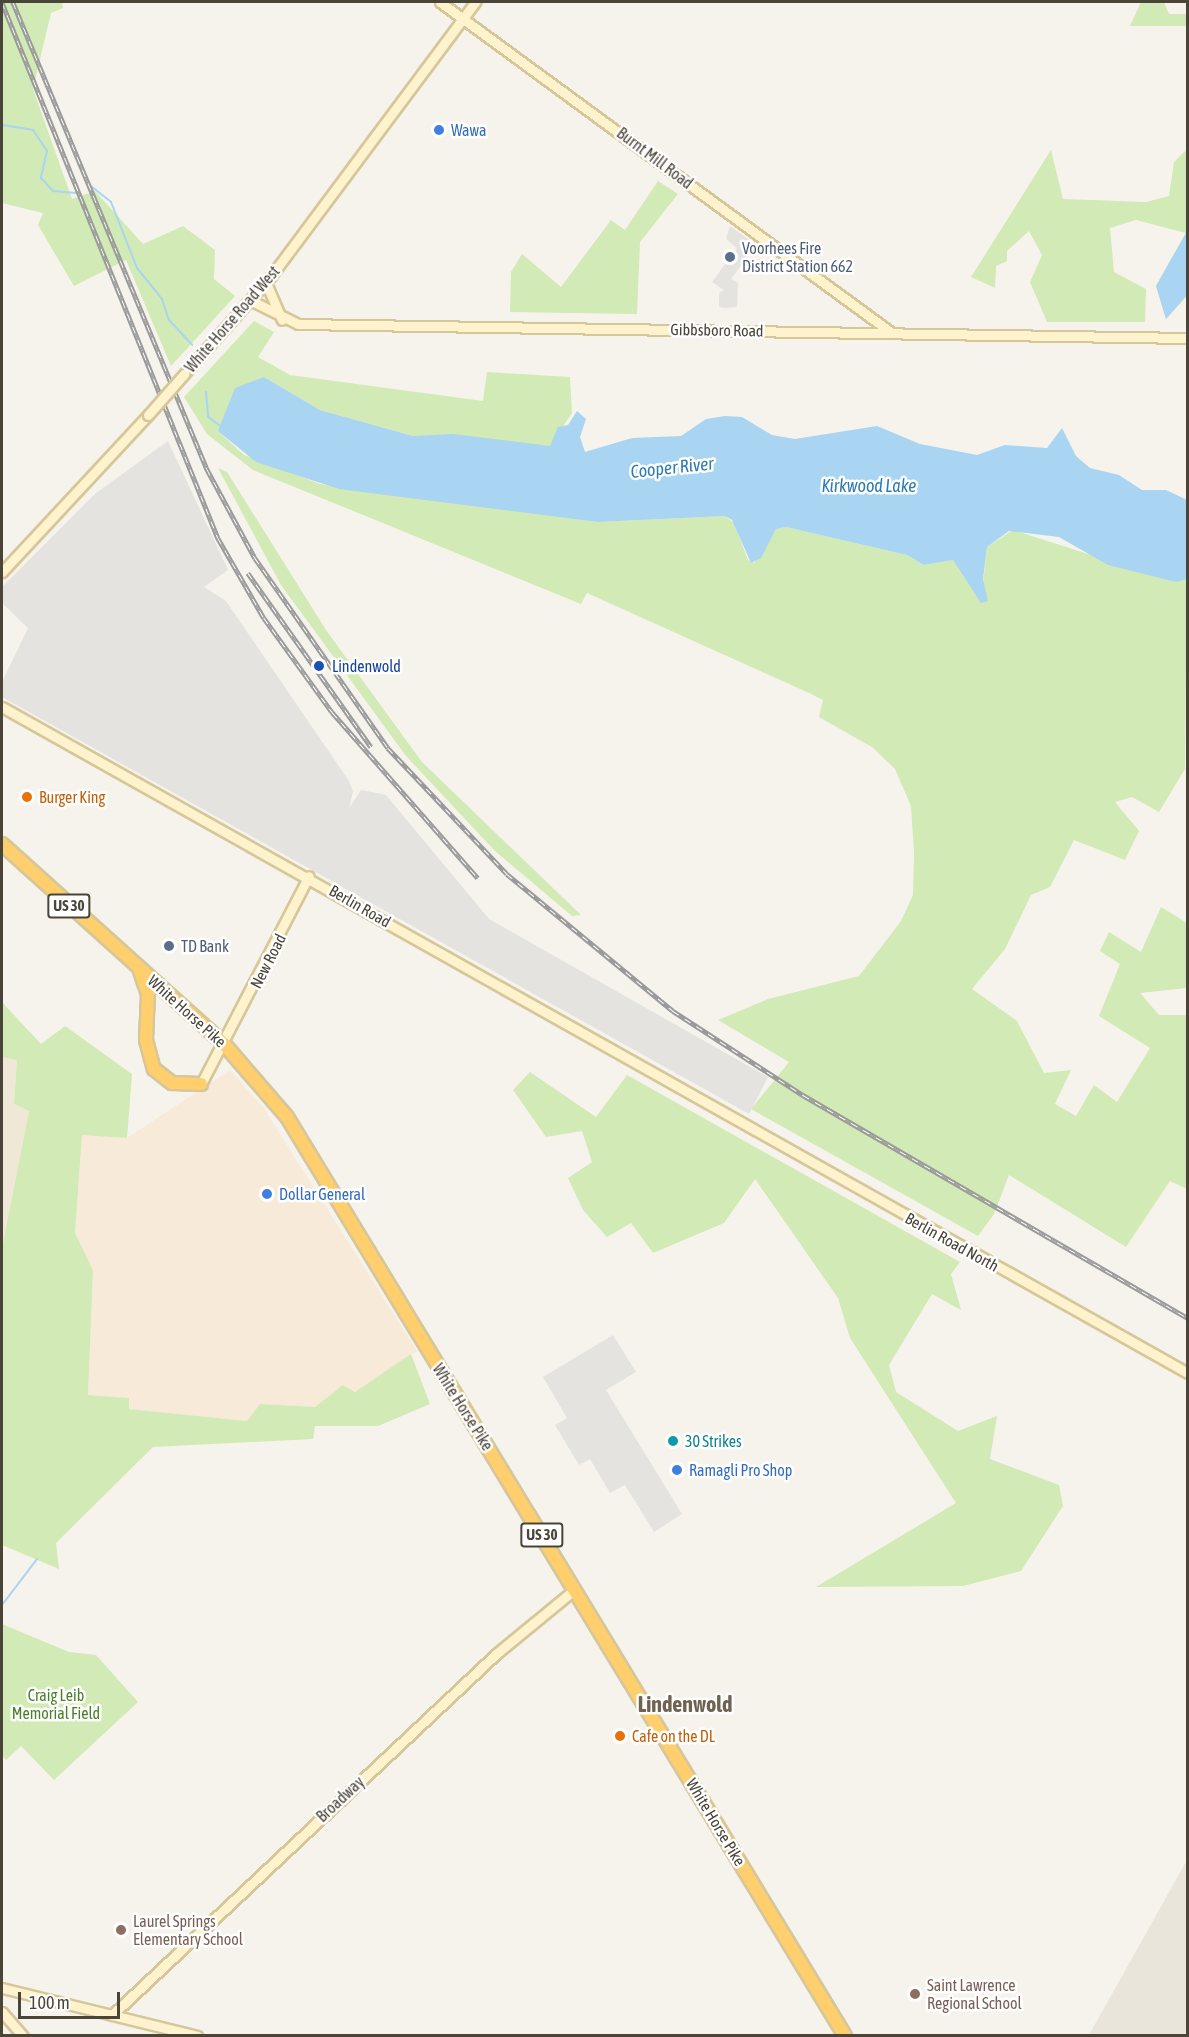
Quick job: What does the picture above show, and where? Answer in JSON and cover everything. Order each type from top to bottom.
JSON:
[{"type":"highway","name":"White Horse Pike","points":[[2,844],[224,1044],[287,1117],[845,2036]]},
{"type":"highway","points":[[138,967],[148,994],[146,1040],[154,1069],[172,1083],[201,1084]]},
{"type":"street","name":"Burnt Mill Road","points":[[440,2],[891,333]]},
{"type":"street","name":"White Horse Road West","points":[[2,572],[252,301],[475,2]]},
{"type":"street","points":[[266,284],[282,320]]},
{"type":"street","points":[[252,301],[282,320]]},
{"type":"street","name":"Gibbsboro Road","points":[[282,320],[1188,339]]},
{"type":"street","name":"Berlin Road","points":[[2,707],[309,876],[718,1108]]},
{"type":"street","name":"New Road","points":[[201,1084],[224,1044],[309,876]]},
{"type":"street","name":"Berlin Road North","points":[[718,1108],[1188,1373]]},
{"type":"street","name":"Broadway","points":[[112,2015],[496,1654],[575,1589]]},
{"type":"street","points":[[2,1988],[197,2036]]},
{"type":"street","points":[[2,2012],[23,2036]]},
{"type":"shaded area","points":[[730,226],[756,245],[731,279],[738,283],[737,307],[725,308],[719,307],[719,293],[724,290],[712,282],[737,248],[726,239]]},
{"type":"shaded area","points":[[168,441],[228,570],[204,587],[226,601],[349,781],[353,792],[349,808],[361,790],[386,795],[489,919],[768,1077],[749,1114],[2,697],[2,682],[28,628],[2,603],[2,587],[96,493]]},
{"type":"shaded area","points":[[2,1057],[17,1060],[14,1104],[29,1111],[2,1248]]},
{"type":"shaded area","points":[[230,1070],[263,1107],[417,1351],[355,1392],[343,1385],[315,1407],[260,1404],[247,1421],[129,1409],[129,1398],[88,1395],[93,1270],[75,1233],[82,1134],[127,1138]]},
{"type":"shaded area","points":[[613,1335],[636,1372],[606,1390],[682,1514],[654,1532],[625,1485],[610,1493],[590,1459],[579,1465],[555,1425],[567,1418],[543,1377]]},
{"type":"shaded area","points":[[1187,1860],[1187,2035],[1089,2035]]},
{"type":"green space","points":[[2,2],[62,2],[63,8],[51,13],[33,89],[72,199],[95,191],[143,244],[183,226],[215,250],[214,279],[235,296],[171,366],[126,260],[74,286],[38,225],[43,213],[2,203]]},
{"type":"green space","points":[[1141,2],[1164,2],[1169,14],[1187,14],[1187,26],[1130,26]]},
{"type":"green space","points":[[1187,149],[1187,296],[1166,319],[1156,286],[1186,233],[1136,220],[1110,228],[1114,272],[1146,289],[1145,322],[1047,322],[1030,282],[1042,255],[1029,231],[1007,251],[1007,261],[996,266],[995,288],[971,277],[1051,150],[1063,199],[1146,202],[1169,196],[1174,162]]},
{"type":"green space","points":[[658,181],[678,194],[640,242],[637,314],[510,312],[511,272],[522,254],[561,287],[611,220],[625,230]]},
{"type":"green space","points":[[254,321],[274,332],[258,357],[290,375],[483,401],[487,372],[570,377],[572,413],[550,446],[413,436],[320,410],[264,377],[218,431],[244,455],[320,484],[598,522],[725,516],[734,523],[748,560],[754,563],[776,529],[786,527],[907,555],[924,565],[953,560],[981,602],[987,547],[1013,530],[1176,582],[1187,577],[1185,769],[1159,812],[1132,797],[1115,802],[1139,831],[1125,860],[1074,840],[1050,887],[1031,895],[1005,949],[972,989],[1017,1021],[1044,1073],[1071,1070],[1055,1104],[1076,1116],[1094,1085],[1117,1102],[1150,1048],[1099,1016],[1120,964],[1100,951],[1109,932],[1141,952],[1161,907],[1187,923],[1187,988],[1140,993],[1159,1015],[1187,1015],[1187,1189],[1170,1181],[1126,1247],[1009,1175],[994,1214],[978,1236],[751,1109],[789,1062],[718,1020],[768,999],[859,976],[901,921],[913,895],[914,852],[911,806],[895,769],[872,747],[819,717],[823,700],[809,693],[587,593],[581,604],[253,470],[207,434],[184,397]]},
{"type":"green space","points":[[218,468],[227,472],[326,630],[422,762],[581,915],[572,916],[495,851],[406,756],[281,585]]},
{"type":"green space","points":[[2,1002],[41,1044],[65,1026],[132,1074],[127,1138],[82,1135],[75,1233],[93,1270],[88,1395],[129,1398],[129,1409],[247,1421],[260,1404],[315,1407],[343,1385],[355,1392],[411,1354],[430,1404],[378,1426],[315,1426],[313,1439],[153,1447],[56,1543],[59,1569],[2,1545],[2,1248],[29,1111],[14,1104],[17,1060],[2,1057]]},
{"type":"green space","points":[[530,1072],[596,1117],[627,1075],[960,1262],[951,1274],[961,1310],[932,1294],[889,1365],[896,1392],[958,1431],[997,1416],[990,1459],[1059,1485],[1063,1506],[1021,1571],[963,1586],[816,1587],[956,1503],[850,1338],[838,1298],[755,1179],[724,1223],[653,1253],[631,1223],[607,1237],[583,1210],[568,1178],[592,1162],[582,1131],[546,1137],[513,1090]]},
{"type":"green space","name":"Craig Leib Memorial Field","points":[[2,1624],[69,1652],[96,1655],[138,1702],[54,1780],[21,1746],[6,1760],[2,1755]]},
{"type":"water","points":[[1187,231],[1187,295],[1166,319],[1156,286]]},
{"type":"water","name":"Kirkwood Lake","points":[[264,377],[320,410],[413,436],[453,434],[550,446],[558,427],[568,425],[577,411],[586,419],[580,437],[585,452],[632,438],[681,436],[706,419],[725,416],[742,417],[772,435],[795,439],[877,426],[920,444],[977,455],[1005,445],[1047,448],[1062,428],[1076,456],[1090,468],[1119,475],[1142,490],[1166,490],[1187,500],[1187,579],[1176,582],[1108,565],[1059,537],[1009,531],[987,547],[983,579],[988,601],[981,603],[953,560],[924,565],[907,555],[786,527],[776,529],[761,558],[751,563],[732,520],[725,516],[598,522],[339,489],[256,462],[218,431],[235,388]]},
{"type":"waterway","name":"Cooper River","points":[[2,125],[33,130],[47,151],[41,178],[53,191],[76,193]]},
{"type":"waterway","name":"Cooper River","points":[[92,187],[111,202],[137,268],[162,299],[169,320],[192,345]]},
{"type":"waterway","name":"Cooper River","points":[[206,392],[208,417],[222,427]]},
{"type":"waterway","points":[[2,1605],[37,1559]]},
{"type":"railway","points":[[2,2],[218,538],[264,618],[332,712],[478,878]]},
{"type":"railway","points":[[13,2],[207,469],[255,558],[388,748],[507,874],[673,1011],[803,1095],[1188,1318]]},
{"type":"railway","points":[[248,573],[371,747]]},
{"type":"place","name":"Wawa","points":[[439,130]]},
{"type":"place","name":"Voorhees Fire District Station 662","points":[[730,257]]},
{"type":"place","name":"Lindenwold","points":[[319,666]]},
{"type":"place","name":"Burger King","points":[[27,797]]},
{"type":"place","name":"TD Bank","points":[[169,946]]},
{"type":"place","name":"Dollar General","points":[[267,1194]]},
{"type":"place","name":"30 Strikes","points":[[673,1441]]},
{"type":"place","name":"Ramagli Pro Shop","points":[[677,1470]]},
{"type":"place","name":"Cafe on the DL","points":[[620,1736]]},
{"type":"place","name":"Laurel Springs Elementary School","points":[[121,1930]]},
{"type":"place","name":"Saint Lawrence Regional School","points":[[915,1994]]},
{"type":"district","name":"Lindenwold","points":[[685,1705]]}]
